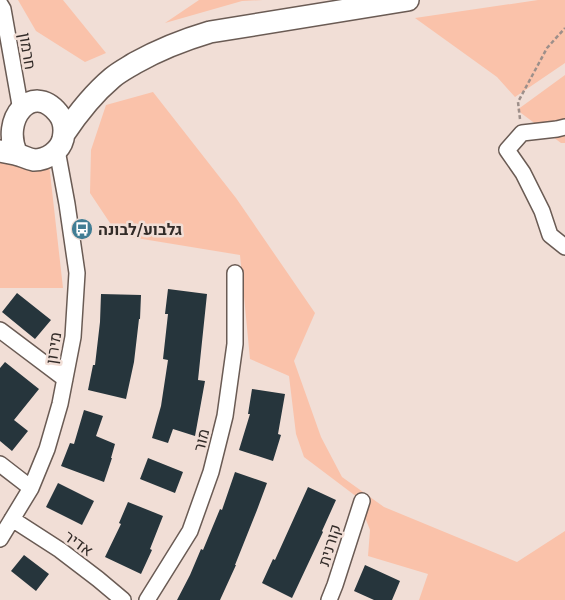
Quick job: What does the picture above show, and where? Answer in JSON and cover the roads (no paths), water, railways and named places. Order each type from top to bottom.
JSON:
[{"type":"main road","points":[[60,142],[64,125],[61,116],[50,106],[38,101],[28,102],[9,117],[5,131],[11,148],[9,153],[33,160],[42,159],[50,156],[60,142],[80,110],[112,79],[121,71],[164,48],[210,32],[408,0]]},
{"type":"main road","points":[[50,106],[77,97],[112,79]]},
{"type":"street","name":"חרמון","points":[[0,4],[3,9],[9,117]]},
{"type":"street","points":[[565,127],[522,133],[507,150],[523,173],[542,211],[550,235],[565,247]]},
{"type":"street","name":"מירון","points":[[0,539],[31,488],[47,449],[60,404],[73,337],[77,273],[60,142]]},
{"type":"street","name":"מור","points":[[147,600],[190,530],[212,472],[225,416],[235,344],[236,273]]},
{"type":"street","points":[[0,330],[65,379]]},
{"type":"street","points":[[0,464],[31,488]]},
{"type":"street","name":"קורנית","points":[[328,600],[335,585],[362,501]]},
{"type":"street","name":"אדיר","points":[[12,519],[60,550],[123,600]]},
{"type":"place","name":"גלבוע/לבונה","points":[[82,229]]}]
